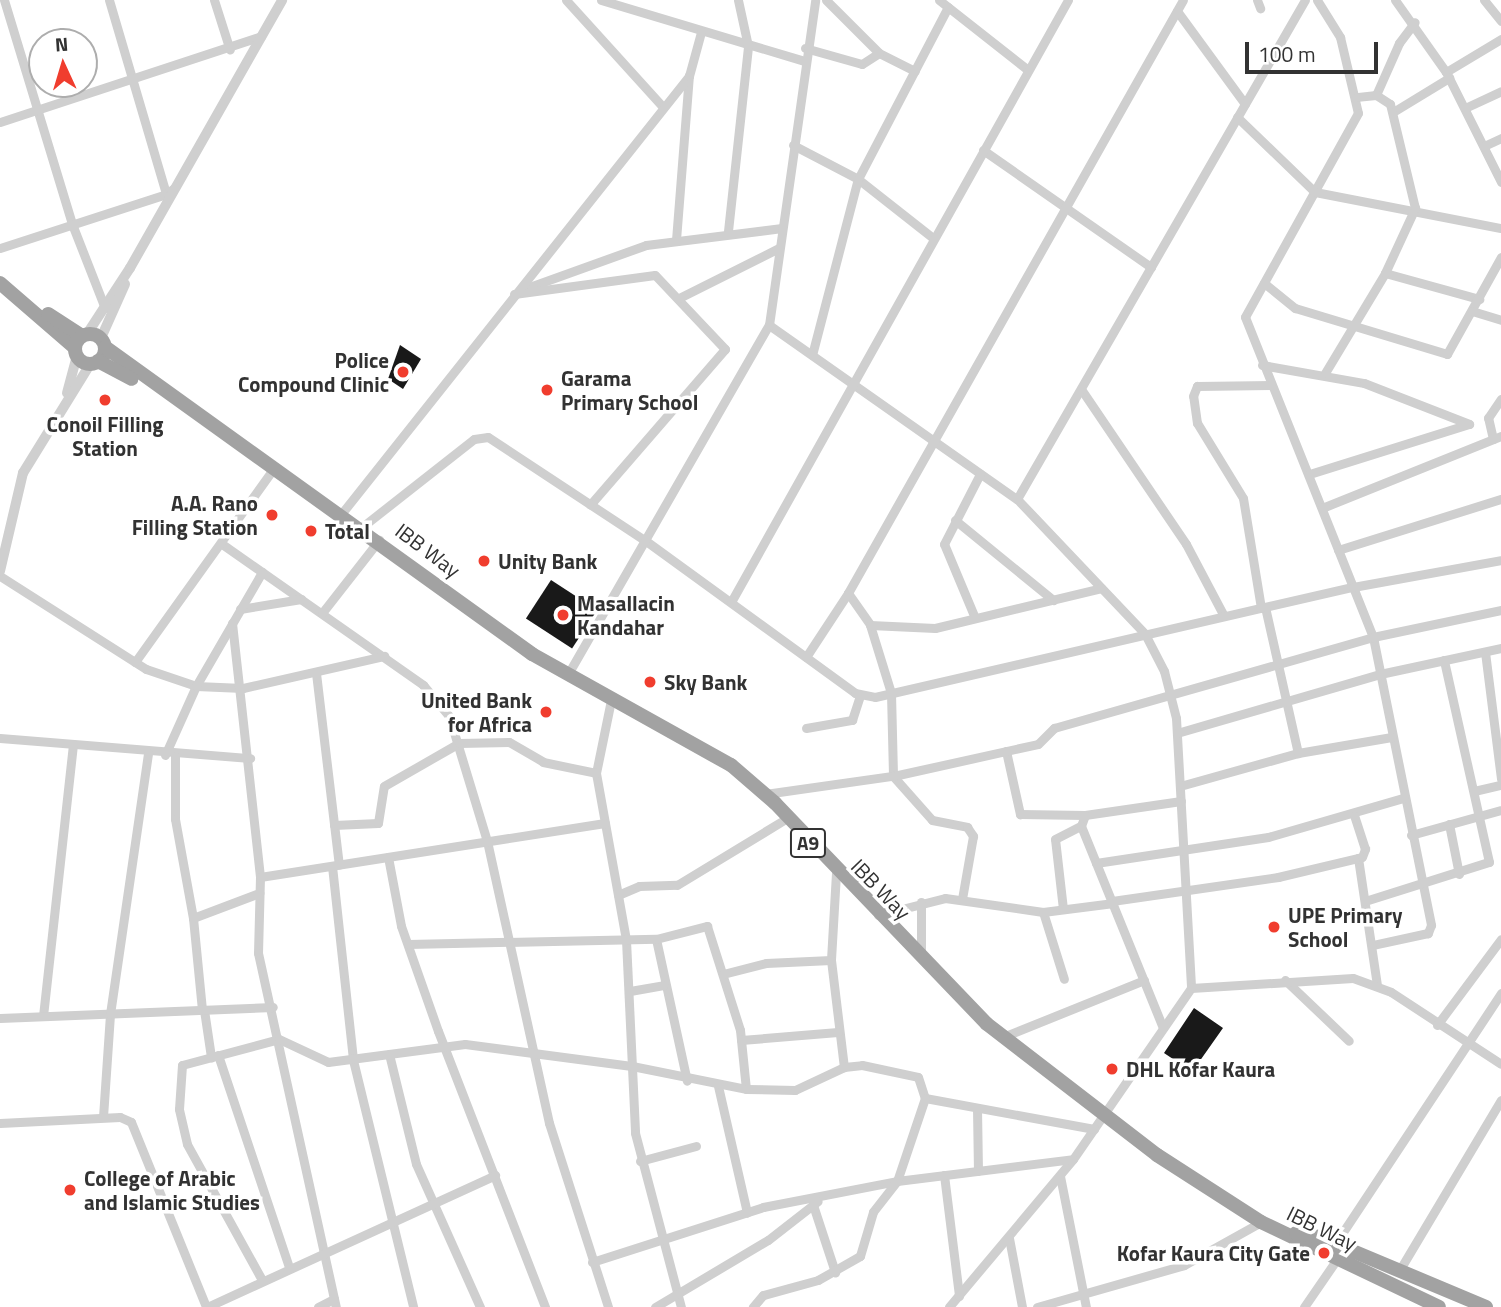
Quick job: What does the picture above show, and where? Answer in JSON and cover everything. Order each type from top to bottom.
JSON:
[{"type":"highway","name":"A9","points":[[0,283],[24,303],[162,393]]},
{"type":"highway","name":"A9","points":[[88,343],[94,362],[162,393]]},
{"type":"highway","points":[[88,343],[94,362]]},
{"type":"highway","name":"IBB Way","points":[[162,393],[342,513],[568,674],[611,700],[711,752],[765,794],[836,873],[920,959],[1098,1122],[1261,1222],[1439,1307]]},
{"type":"highway","points":[[1278,1230],[1335,1244],[1486,1307]]},
{"type":"street","points":[[4,0],[72,224],[105,308]]},
{"type":"street","points":[[108,0],[170,191]]},
{"type":"street","points":[[214,0],[230,50]]},
{"type":"street","points":[[88,343],[170,191],[282,0]]},
{"type":"street","points":[[566,0],[663,107]]},
{"type":"street","points":[[601,0],[804,61]]},
{"type":"street","points":[[728,231],[748,46],[738,0]]},
{"type":"street","points":[[568,674],[769,325],[804,61],[815,0]]},
{"type":"street","points":[[826,0],[879,53],[915,71]]},
{"type":"street","points":[[939,0],[1028,71]]},
{"type":"street","points":[[731,602],[851,383],[1068,0]]},
{"type":"street","points":[[806,657],[848,593],[1183,0]]},
{"type":"street","points":[[1017,499],[1305,0]]},
{"type":"street","points":[[1317,0],[1340,37],[1358,97],[1349,134],[1245,317],[1373,637],[1410,835],[1432,925],[1428,933],[1373,945]]},
{"type":"street","points":[[1395,0],[1415,22],[1448,75],[1500,178]]},
{"type":"street","points":[[1484,0],[1501,21]]},
{"type":"street","points":[[811,355],[858,178],[948,8]]},
{"type":"street","points":[[1177,11],[1245,104]]},
{"type":"street","points":[[1376,95],[1399,43],[1415,22]]},
{"type":"street","points":[[676,240],[689,76],[701,32]]},
{"type":"street","points":[[0,122],[230,50],[261,36]]},
{"type":"street","points":[[1393,112],[1501,39]]},
{"type":"street","points":[[806,48],[862,64],[879,53]]},
{"type":"street","points":[[342,513],[689,76]]},
{"type":"street","points":[[1465,108],[1501,91]]},
{"type":"street","points":[[1358,97],[1376,95]]},
{"type":"street","points":[[1326,371],[1385,273],[1415,208],[1393,112],[1376,95]]},
{"type":"street","points":[[1237,117],[1315,191],[1415,208],[1501,228]]},
{"type":"street","points":[[1484,146],[1501,138]]},
{"type":"street","points":[[793,145],[858,178],[933,238]]},
{"type":"street","points":[[983,150],[1151,267]]},
{"type":"street","points":[[0,248],[170,191]]},
{"type":"street","points":[[514,295],[592,260],[728,231],[782,228]]},
{"type":"street","points":[[678,298],[779,248]]},
{"type":"street","points":[[1264,283],[1295,308],[1447,354],[1501,257]]},
{"type":"street","points":[[65,401],[105,308],[130,268]]},
{"type":"street","points":[[1385,273],[1479,299]]},
{"type":"street","points":[[514,295],[645,274],[655,275],[722,344],[724,354],[590,505]]},
{"type":"street","points":[[1472,311],[1501,320]]},
{"type":"street","points":[[769,325],[1017,499],[1145,634],[1170,697],[1177,733],[1188,893],[1191,988],[1073,1159],[949,1307]]},
{"type":"street","points":[[94,362],[65,401],[23,473],[0,573],[135,662],[196,686],[243,688],[384,656]]},
{"type":"street","points":[[1261,362],[1326,371],[1441,410],[1469,424],[1309,474]]},
{"type":"street","points":[[1271,385],[1198,386],[1193,396],[1197,423],[1243,498],[1263,607],[1280,666],[1298,753]]},
{"type":"street","points":[[1080,389],[1186,544],[1224,616]]},
{"type":"street","points":[[1322,508],[1495,436],[1488,422],[1501,399]]},
{"type":"street","points":[[362,527],[481,436],[646,541],[860,695],[891,693],[1353,587],[1501,561]]},
{"type":"street","points":[[135,662],[222,544],[273,469]]},
{"type":"street","points":[[975,618],[944,544],[980,474]]},
{"type":"street","points":[[1338,550],[1501,499]]},
{"type":"street","points":[[954,520],[1053,600]]},
{"type":"street","points":[[322,613],[379,540]]},
{"type":"street","points":[[222,544],[384,656],[442,702],[459,743],[487,841],[511,942],[533,1054],[592,1262],[608,1307]]},
{"type":"street","points":[[262,572],[196,686],[170,755],[175,819],[194,918],[203,1010],[215,1056],[289,1267]]},
{"type":"street","points":[[870,625],[935,628],[1101,588]]},
{"type":"street","points":[[848,593],[870,625],[891,693],[893,776],[932,820],[971,831],[961,899]]},
{"type":"street","points":[[240,609],[301,599]]},
{"type":"street","points":[[765,794],[893,776],[1038,744],[1055,728],[1280,666],[1373,637],[1501,610]]},
{"type":"street","points":[[232,623],[243,688],[260,877],[258,953],[273,1007],[320,1252],[335,1303],[318,1307]]},
{"type":"street","points":[[1177,733],[1380,674],[1501,648]]},
{"type":"street","points":[[1485,652],[1501,779]]},
{"type":"street","points":[[1365,901],[1459,874],[1489,862],[1444,660]]},
{"type":"street","points":[[316,673],[334,825],[353,1060],[389,1222],[413,1307]]},
{"type":"street","points":[[806,728],[852,720],[860,695]]},
{"type":"street","points":[[611,700],[596,773],[626,940],[640,1161],[675,1296],[681,1307]]},
{"type":"street","points":[[1180,786],[1298,753],[1392,737]]},
{"type":"street","points":[[0,738],[170,755],[250,758]]},
{"type":"street","points":[[334,825],[378,823],[384,786],[459,743],[509,742],[543,762],[596,773]]},
{"type":"street","points":[[43,1016],[73,746]]},
{"type":"street","points":[[1006,751],[1020,814],[1085,815],[1181,801]]},
{"type":"street","points":[[103,1118],[110,1014],[148,753]]},
{"type":"street","points":[[1474,791],[1501,785]]},
{"type":"street","points":[[1096,863],[1185,851],[1354,816],[1403,799]]},
{"type":"street","points":[[1410,835],[1501,810]]},
{"type":"street","points":[[1085,815],[1081,826],[1163,1028]]},
{"type":"street","points":[[877,915],[921,902],[961,899],[995,909],[1043,912],[1188,893],[1358,858],[1365,849],[1354,816]]},
{"type":"street","points":[[618,895],[639,886],[677,885],[787,818]]},
{"type":"street","points":[[260,877],[605,823]]},
{"type":"street","points":[[1449,824],[1459,874]]},
{"type":"street","points":[[1063,909],[1055,839],[1081,826]]},
{"type":"street","points":[[388,857],[408,944],[545,1307]]},
{"type":"street","points":[[1358,858],[1377,985]]},
{"type":"street","points":[[836,873],[831,960],[844,1067]]},
{"type":"street","points":[[194,918],[258,893]]},
{"type":"street","points":[[920,959],[921,902]]},
{"type":"street","points":[[1043,912],[1064,979]]},
{"type":"street","points":[[408,944],[656,939],[707,926],[741,1040],[746,1089]]},
{"type":"street","points":[[656,939],[663,985],[687,1081]]},
{"type":"street","points":[[1437,1025],[1501,939]]},
{"type":"street","points":[[723,974],[766,963],[831,960]]},
{"type":"street","points":[[1191,988],[1325,976],[1377,985],[1395,994],[1467,1045],[1501,1064]]},
{"type":"street","points":[[1003,1037],[1144,980]]},
{"type":"street","points":[[1285,980],[1349,1041]]},
{"type":"street","points":[[630,990],[663,985]]},
{"type":"street","points":[[1335,1244],[1501,993]]},
{"type":"street","points":[[0,1018],[273,1007]]},
{"type":"street","points":[[741,1040],[838,1032]]},
{"type":"street","points":[[262,1280],[193,1156],[178,1109],[178,1068],[279,1039],[328,1062],[444,1045],[632,1066],[687,1081],[746,1089],[806,1087],[844,1067],[912,1073],[926,1089],[925,1098],[897,1181],[873,1212],[860,1256],[835,1272],[763,1294],[753,1307]]},
{"type":"street","points":[[389,1054],[416,1164],[480,1307]]},
{"type":"street","points":[[718,1086],[747,1213]]},
{"type":"street","points":[[925,1098],[977,1108],[1098,1122]]},
{"type":"street","points":[[1399,1271],[1501,1100]]},
{"type":"street","points":[[977,1108],[978,1171]]},
{"type":"street","points":[[0,1123],[103,1118],[131,1122],[206,1307],[320,1252],[495,1175]]},
{"type":"street","points":[[640,1161],[696,1146]]},
{"type":"street","points":[[592,1262],[747,1213],[816,1203],[897,1181],[1073,1159]]},
{"type":"street","points":[[944,1175],[959,1296]]},
{"type":"street","points":[[1060,1176],[1086,1307]]},
{"type":"street","points":[[816,1203],[835,1272]]},
{"type":"street","points":[[655,1307],[768,1240],[816,1203]]},
{"type":"street","points":[[1037,1307],[1184,1265],[1261,1222]]},
{"type":"street","points":[[1009,1238],[1022,1307]]},
{"type":"street","points":[[1304,1307],[1337,1259]]},
{"type":"building","name":"Police Compound Clinic","points":[[400,345],[421,359],[403,389],[388,379]]},
{"type":"building","name":"Masallacin Kandahar","points":[[551,580],[597,610],[572,649],[526,619]]},
{"type":"building","points":[[1194,1008],[1223,1028],[1192,1072],[1184,1066],[1179,1073],[1168,1066],[1173,1059],[1164,1053]]},
{"type":"place","name":"Police Compound Clinic","points":[[403,372]]},
{"type":"place","name":"Garama Primary School","points":[[547,390]]},
{"type":"place","name":"Conoil Filling Station","points":[[105,400]]},
{"type":"place","name":"A.A. Rano Filling Station","points":[[272,515]]},
{"type":"place","name":"Total","points":[[311,531]]},
{"type":"place","name":"Unity Bank","points":[[484,561]]},
{"type":"place","name":"Masallacin Kandahar","points":[[563,615]]},
{"type":"place","name":"Sky Bank","points":[[650,682]]},
{"type":"place","name":"United Bank for Africa","points":[[546,712]]},
{"type":"place","name":"UPE Primary School","points":[[1274,927]]},
{"type":"place","name":"DHL Kofar Kaura","points":[[1112,1069]]},
{"type":"place","name":"College of Arabic and Islamic Studies","points":[[70,1190]]},
{"type":"place","name":"Kofar Kaura City Gate","points":[[1324,1253]]}]
